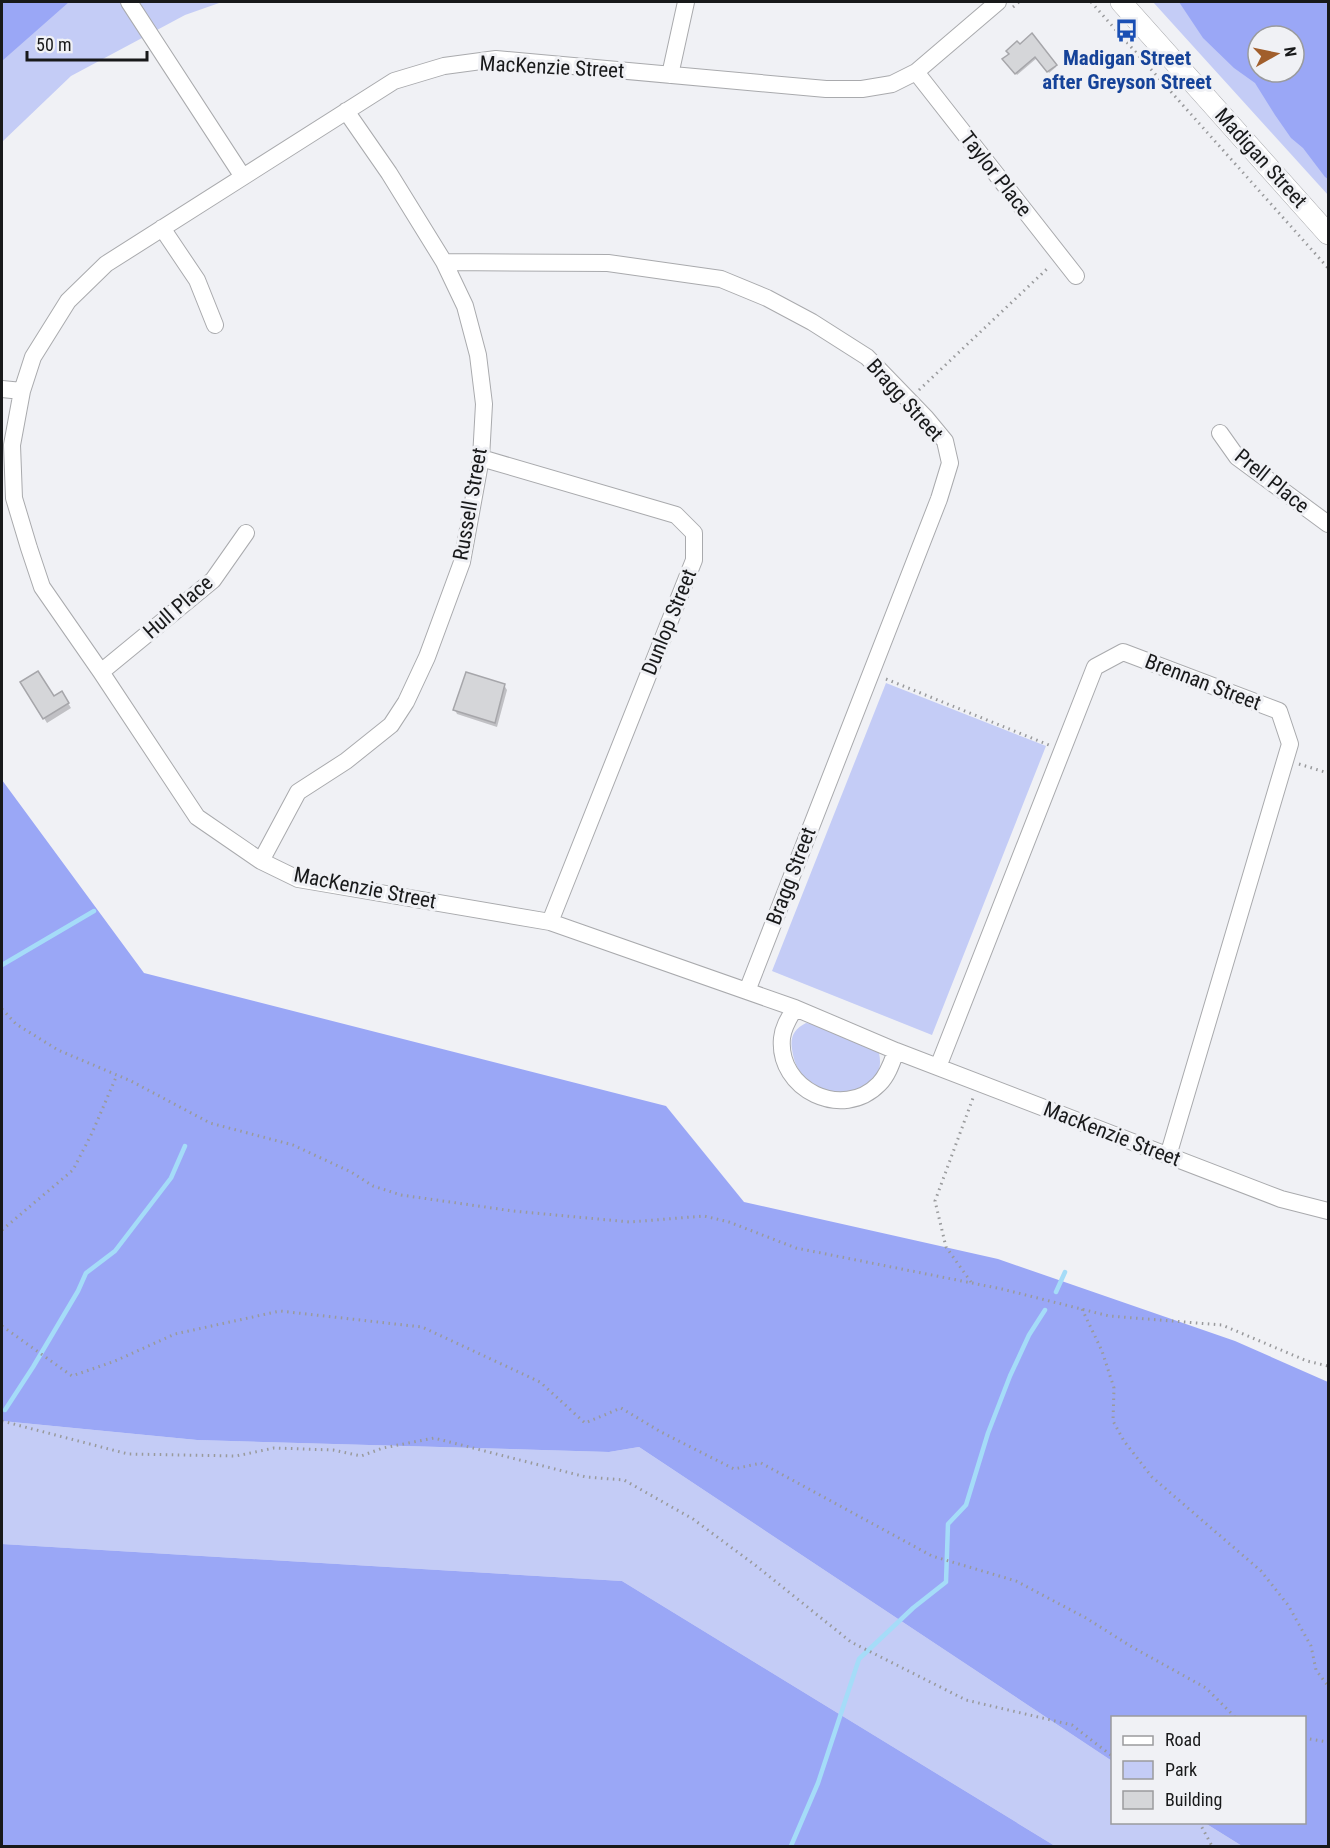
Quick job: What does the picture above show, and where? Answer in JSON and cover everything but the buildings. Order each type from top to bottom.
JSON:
[{"type":"street","points":[[129,2],[243,177]]},
{"type":"street","points":[[670,75],[686,2]]},
{"type":"street","name":"MacKenzie Street","points":[[998,2],[916,72],[892,84],[862,89],[826,89],[496,59],[444,66],[394,81],[105,264],[68,301],[33,357],[22,391],[12,445],[8,498],[42,587],[197,817],[261,861],[298,879],[550,922],[795,1008],[896,1051],[1281,1199],[1329,1211]]},
{"type":"street","name":"Madigan Street","points":[[1121,2],[1329,234]]},
{"type":"street","name":"Taylor Place","points":[[916,72],[1076,276]]},
{"type":"street","name":"Russell Street","points":[[261,861],[298,792],[346,761],[391,725],[406,702],[427,657],[462,562],[481,458],[484,404],[478,356],[465,306],[444,262],[346,111]]},
{"type":"street","points":[[162,228],[197,280],[216,325]]},
{"type":"street","name":"Bragg Street","points":[[444,262],[608,263],[721,279],[767,298],[812,322],[867,357],[945,441],[950,464],[939,499],[747,992]]},
{"type":"street","points":[[2,389],[22,391]]},
{"type":"street","name":"Prell Place","points":[[1220,433],[1237,457],[1329,524]]},
{"type":"street","name":"Dunlop Street","points":[[481,458],[676,515],[694,533],[694,560],[550,922]]},
{"type":"street","name":"Hull Place","points":[[101,672],[213,580],[246,533]]},
{"type":"street","name":"Brennan Street","points":[[938,1066],[1095,667],[1123,652],[1279,711],[1290,744],[1168,1156]]},
{"type":"street","points":[[795,1008],[784,1026],[782,1038],[784,1061],[796,1082],[815,1096],[826,1100],[850,1100],[871,1091],[887,1073],[896,1051]]},
{"type":"path","points":[[1091,2],[1329,268]]},
{"type":"path","points":[[909,400],[1061,256]]},
{"type":"path","points":[[871,674],[1062,750]]},
{"type":"path","points":[[1286,760],[1329,773]]},
{"type":"path","points":[[2,1009],[16,1024],[58,1050],[117,1075],[210,1123],[293,1145],[351,1172],[373,1186],[401,1196],[513,1211],[630,1222],[704,1216],[729,1222],[796,1248],[972,1283],[1108,1316],[1222,1325],[1307,1361],[1329,1366]]},
{"type":"path","points":[[2,1230],[73,1170],[117,1075]]},
{"type":"path","points":[[972,1283],[946,1247],[935,1201],[979,1082]]},
{"type":"path","points":[[1082,1309],[1102,1351],[1114,1388],[1113,1421],[1124,1441],[1152,1477],[1261,1571],[1288,1605],[1311,1646],[1316,1670],[1329,1686]]},
{"type":"path","points":[[2,1326],[72,1376],[115,1361],[175,1334],[280,1311],[422,1327],[540,1382],[585,1423],[621,1408],[661,1432],[734,1469],[761,1463],[932,1556],[1016,1581],[1086,1618],[1132,1647],[1206,1688],[1234,1716]]},
{"type":"path","points":[[2,1421],[128,1454],[236,1456],[274,1448],[333,1450],[361,1456],[383,1448],[434,1438],[586,1477],[624,1480],[693,1519],[851,1642],[966,1700],[1072,1725],[1111,1754]]},
{"type":"path","points":[[1306,1738],[1329,1743]]},
{"type":"path","points":[[1200,1824],[1212,1846]]},
{"type":"green space","points":[[12,2],[222,2],[185,15],[71,76],[2,142],[2,25]]},
{"type":"green space","points":[[1153,2],[1328,2],[1328,195]]},
{"type":"green space","points":[[886,683],[1046,746],[932,1035],[772,971]]},
{"type":"green space","points":[[806,1023],[874,1049],[879,1053],[880,1062],[876,1077],[857,1089],[829,1094],[809,1081],[798,1068],[793,1056],[792,1045],[792,1037],[798,1028]]},
{"type":"green space","points":[[2,1421],[197,1440],[609,1452],[639,1447],[1111,1760],[1111,1824],[1207,1824],[1242,1846],[1055,1846],[622,1581],[2,1544]]},
{"type":"shaded area","points":[[2,2],[69,2],[2,61]]},
{"type":"shaded area","points":[[1179,2],[1328,2],[1328,179],[1303,148],[1291,138],[1256,84],[1306,84],[1306,24],[1246,24],[1246,77],[1203,38]]},
{"type":"shaded area","points":[[2,780],[144,973],[666,1106],[744,1202],[998,1259],[1235,1341],[1328,1382],[1328,1846],[1242,1846],[1207,1824],[1306,1824],[1306,1716],[1111,1716],[1111,1760],[639,1447],[609,1452],[197,1440],[2,1421]]},
{"type":"shaded area","points":[[2,1544],[622,1581],[1055,1846],[2,1846]]},
{"type":"waterway","points":[[2,965],[94,911]]},
{"type":"waterway","points":[[5,1410],[78,1291],[86,1273],[115,1251],[171,1178],[185,1146]]},
{"type":"waterway","points":[[1056,1292],[1065,1272]]},
{"type":"waterway","points":[[791,1846],[818,1783],[859,1659],[913,1608],[946,1582],[948,1524],[966,1505],[988,1433],[1010,1376],[1029,1335],[1045,1310]]},
{"type":"place","name":"Madigan Street after Greyson Street","points":[[1127,30]]}]
